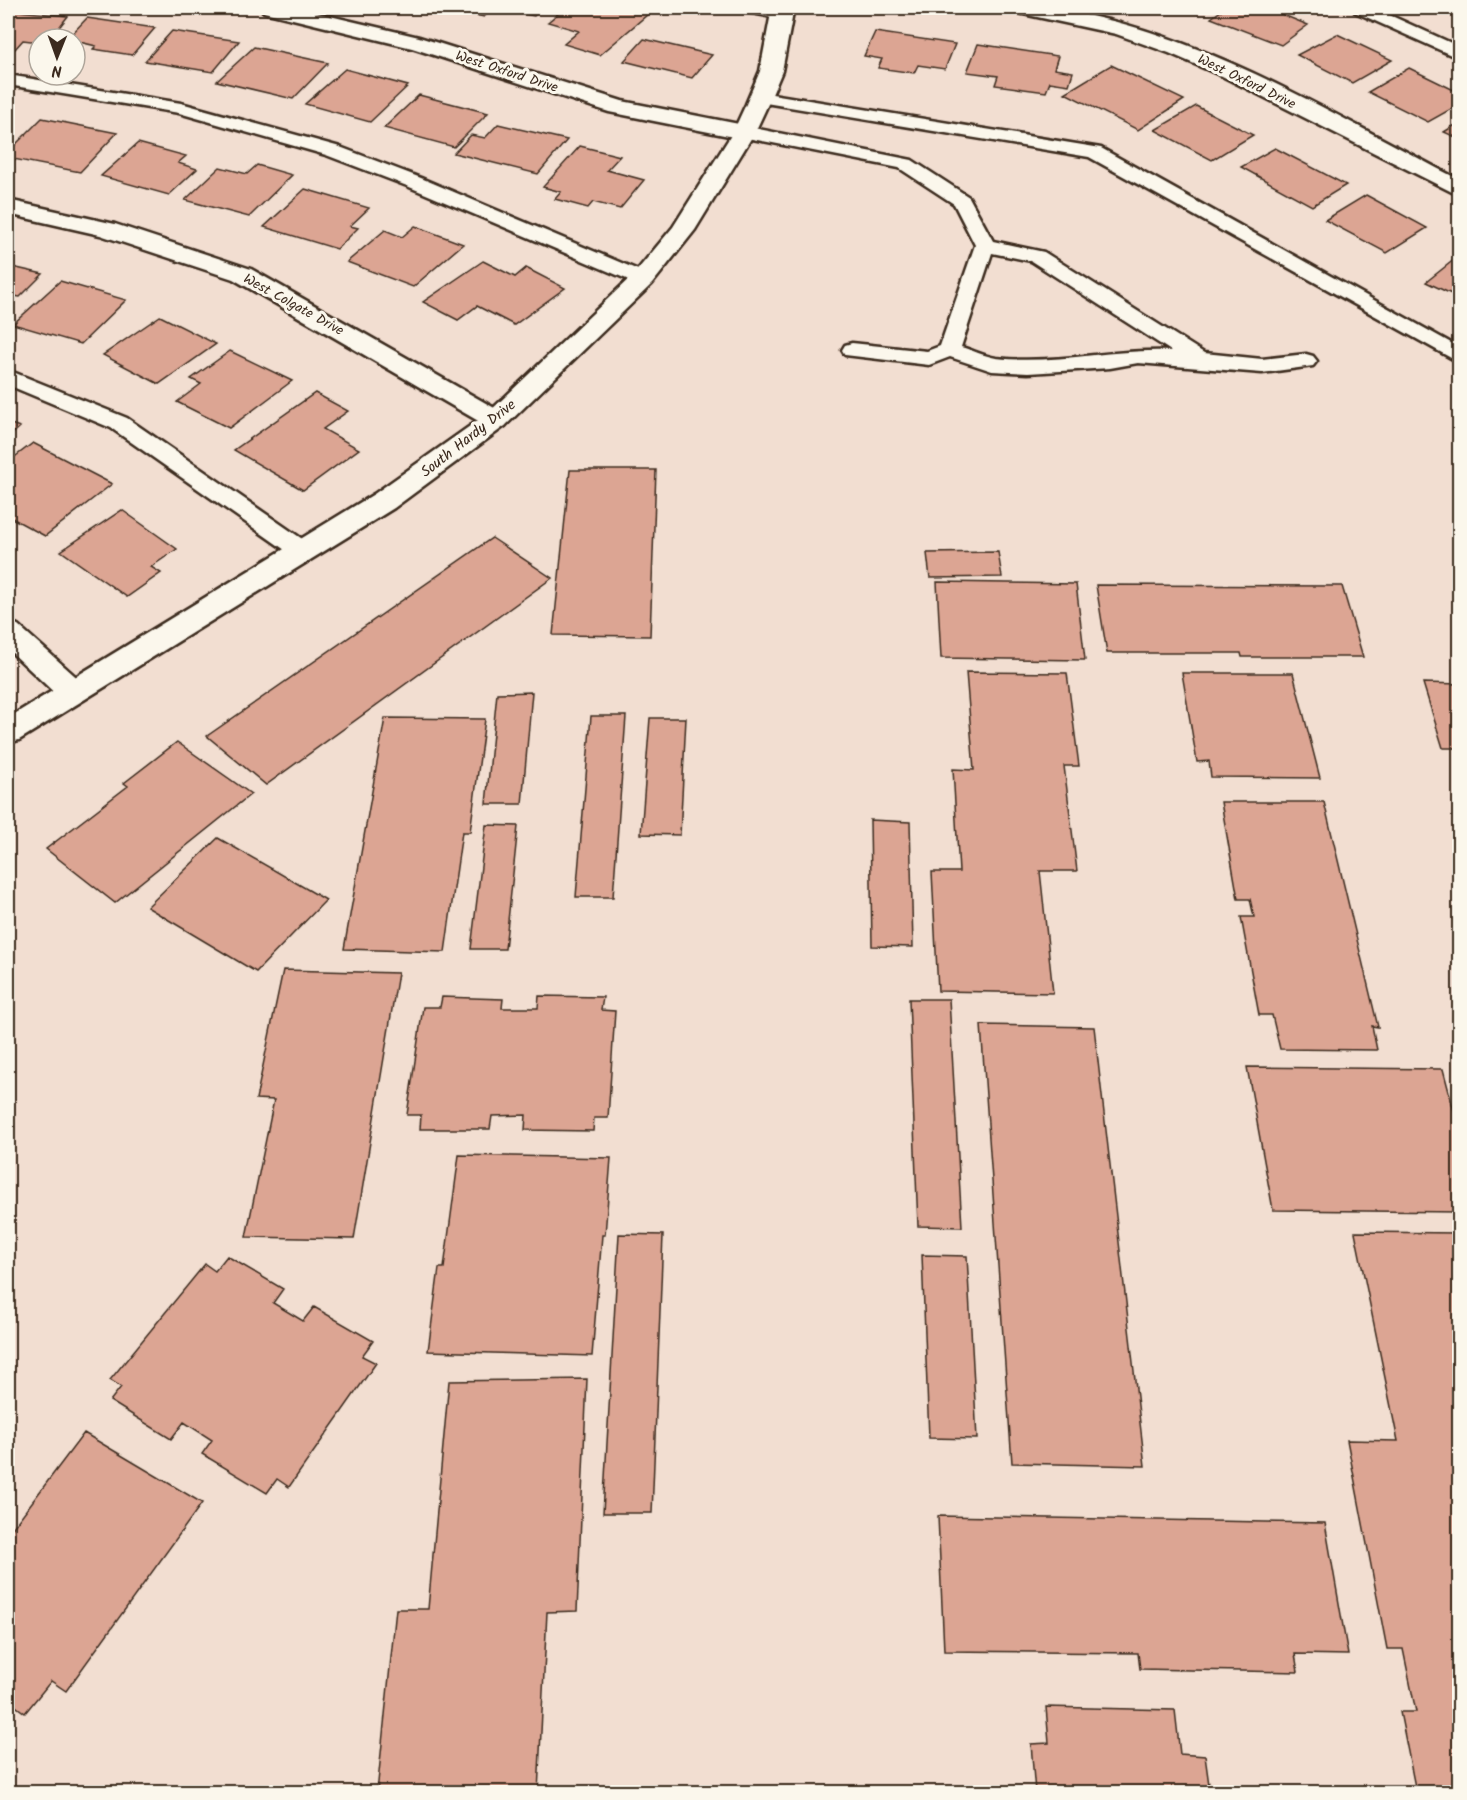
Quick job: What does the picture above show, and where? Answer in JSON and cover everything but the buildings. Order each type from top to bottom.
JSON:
[{"type":"street","name":"West Oxford Drive","points":[[271,8],[418,42],[617,107],[744,132]]},
{"type":"street","name":"West Oxford Drive","points":[[1021,8],[1121,29],[1177,48],[1230,71],[1460,189]]},
{"type":"street","name":"South Hardy Drive","points":[[8,732],[384,501],[495,420],[643,279],[683,230],[744,132],[760,97],[771,71],[782,11]]},
{"type":"street","name":"West Colgate Drive","points":[[8,207],[107,229],[242,274],[495,420]]},
{"type":"street","points":[[8,632],[72,691]]},
{"type":"lane","points":[[753,8],[782,11]]},
{"type":"lane","points":[[1361,8],[1460,54]]},
{"type":"lane","points":[[8,80],[181,108],[333,151],[414,182],[643,279]]},
{"type":"lane","points":[[760,97],[1094,152],[1460,357]]},
{"type":"lane","points":[[744,132],[905,164],[962,201],[985,245],[949,350]]},
{"type":"lane","points":[[985,245],[1037,256],[1198,359]]},
{"type":"lane","points":[[852,350],[929,358],[949,350],[992,364],[1028,366],[1110,361],[1138,356],[1198,359],[1262,366],[1306,361]]},
{"type":"lane","points":[[8,377],[119,423],[303,551]]}]
